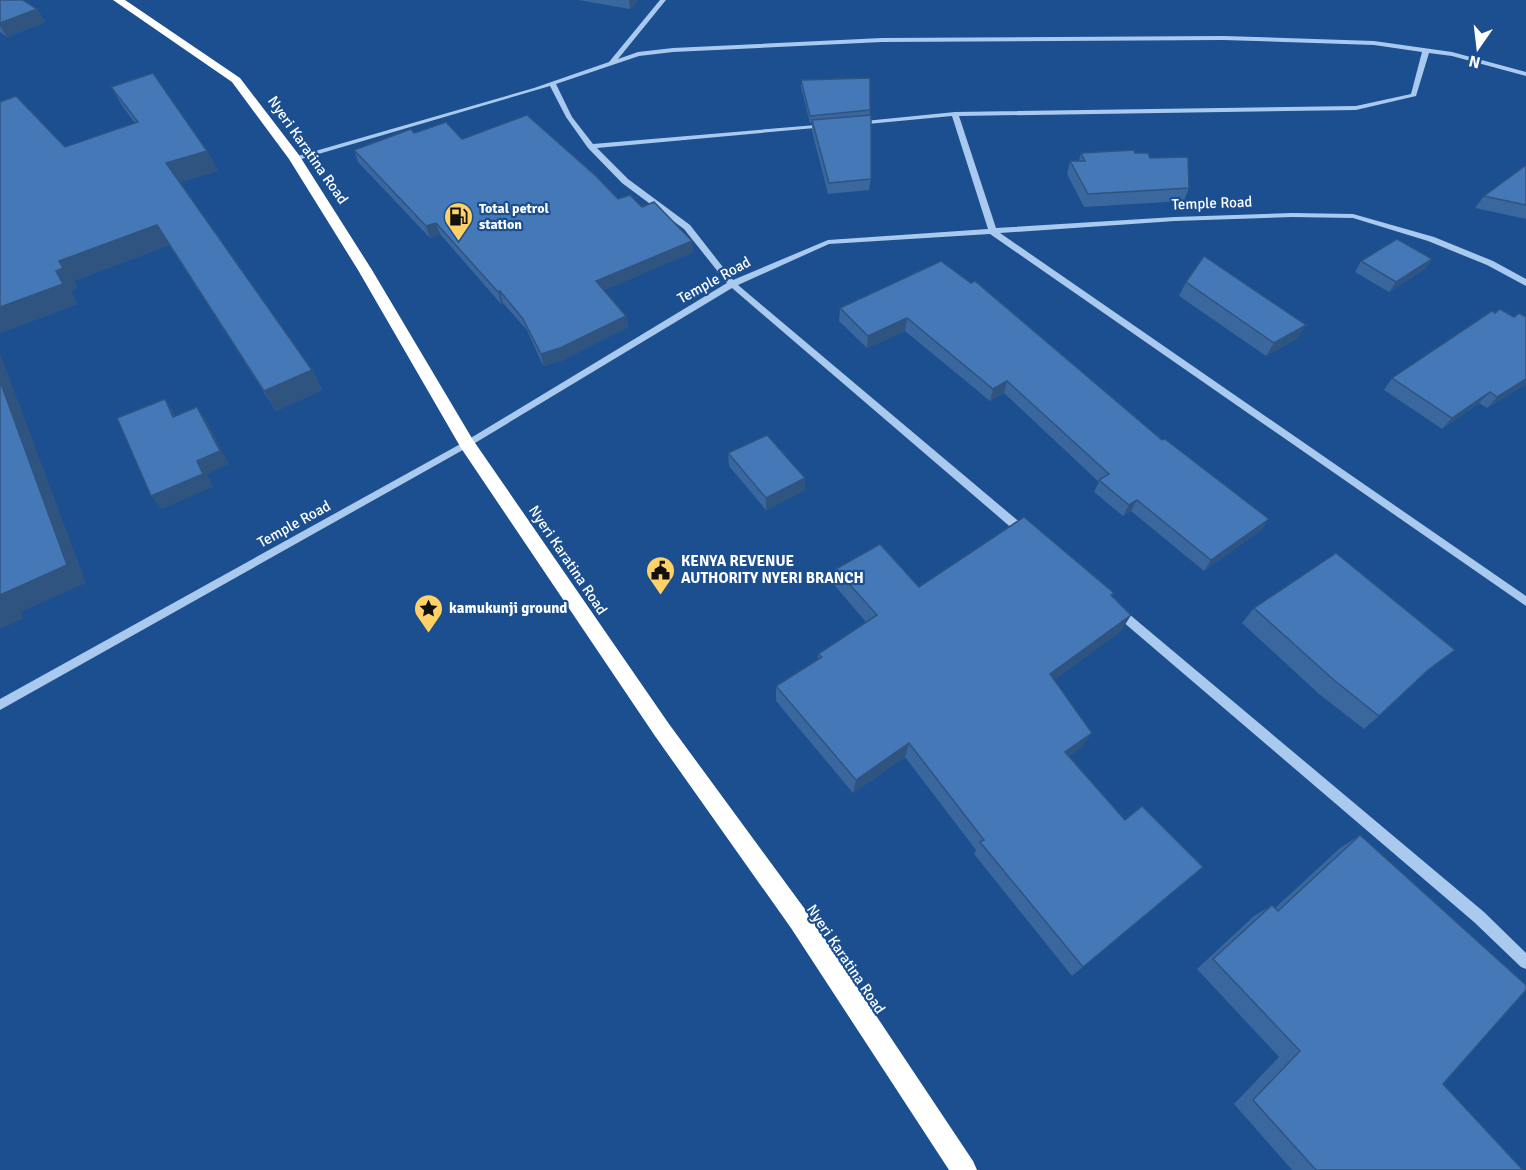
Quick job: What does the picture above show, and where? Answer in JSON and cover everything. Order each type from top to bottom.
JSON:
[{"type":"highway","name":"Nyeri Karatina Road","points":[[118,0],[236,80],[296,158],[365,270],[466,444],[662,730],[799,920],[964,1170]]},
{"type":"street","points":[[611,62],[663,0]]},
{"type":"street","points":[[296,158],[536,89],[638,54],[673,50],[882,40],[1223,38],[1374,43],[1452,54],[1526,74]]},
{"type":"street","points":[[849,123],[955,114],[1356,108],[1414,95],[1426,50]]},
{"type":"street","points":[[552,83],[569,117],[591,146],[625,181],[687,227],[732,284],[1032,539]]},
{"type":"street","points":[[955,114],[993,232],[1526,602]]},
{"type":"street","points":[[591,146],[838,124]]},
{"type":"street","name":"Temple Road","points":[[0,705],[466,444],[732,284],[828,242],[1175,219],[1292,215],[1353,216],[1431,239],[1490,263],[1526,283]]},
{"type":"street","points":[[1105,601],[1479,917],[1526,962]]},
{"type":"building","points":[[0,0],[23,0],[37,9],[0,23]]},
{"type":"building","points":[[153,73],[207,151],[166,163],[312,370],[264,391],[157,225],[59,261],[63,268],[56,271],[63,284],[0,307],[0,102],[16,96],[65,147],[138,122],[111,87]]},
{"type":"building","points":[[870,78],[870,110],[810,116],[801,80]]},
{"type":"building","points":[[527,115],[596,176],[618,199],[630,195],[642,207],[654,202],[692,241],[596,281],[626,316],[560,348],[541,354],[523,319],[500,291],[498,292],[436,223],[426,226],[354,150],[411,129],[414,133],[446,122],[462,139]]},
{"type":"building","points":[[871,115],[871,179],[829,183],[812,120]]},
{"type":"building","points":[[1134,150],[1135,153],[1148,153],[1150,158],[1188,157],[1189,188],[1088,194],[1070,161],[1085,161],[1081,153]]},
{"type":"building","points":[[1526,165],[1526,205],[1484,196]]},
{"type":"building","points":[[1397,239],[1432,259],[1396,282],[1361,261]]},
{"type":"building","points":[[1204,256],[1306,325],[1274,343],[1186,282]]},
{"type":"building","points":[[941,261],[971,283],[975,281],[1162,440],[1165,439],[1269,519],[1211,560],[1137,500],[1129,505],[1099,480],[1109,474],[1007,381],[993,389],[907,318],[868,336],[840,308]]},
{"type":"building","points":[[1500,309],[1514,317],[1519,313],[1526,317],[1526,379],[1497,397],[1490,392],[1452,418],[1392,378],[1492,311],[1495,313]]},
{"type":"building","points":[[0,381],[67,565],[0,595]]},
{"type":"building","points":[[165,399],[173,417],[197,407],[220,451],[197,461],[203,474],[151,496],[117,418]]},
{"type":"building","points":[[767,435],[805,478],[766,498],[728,453]]},
{"type":"building","points":[[1024,517],[1114,593],[1111,595],[1131,615],[1050,674],[1092,733],[1065,752],[1125,820],[1142,806],[1203,867],[1083,967],[980,842],[984,840],[909,743],[856,780],[776,686],[822,657],[818,654],[877,615],[836,569],[880,544],[919,587]]},
{"type":"building","points":[[1336,553],[1455,650],[1428,670],[1379,716],[1334,680],[1254,608]]},
{"type":"building","points":[[1360,835],[1526,985],[1526,990],[1443,1084],[1523,1170],[1316,1170],[1253,1100],[1300,1051],[1213,959],[1272,905],[1278,911]]},
{"type":"place","name":"Total petrol station","points":[[458,242]]},
{"type":"place","name":"KENYA REVENUE AUTHORITY NYERI BRANCH","points":[[660,596]]},
{"type":"place","name":"kamukunji ground","points":[[428,634]]}]
